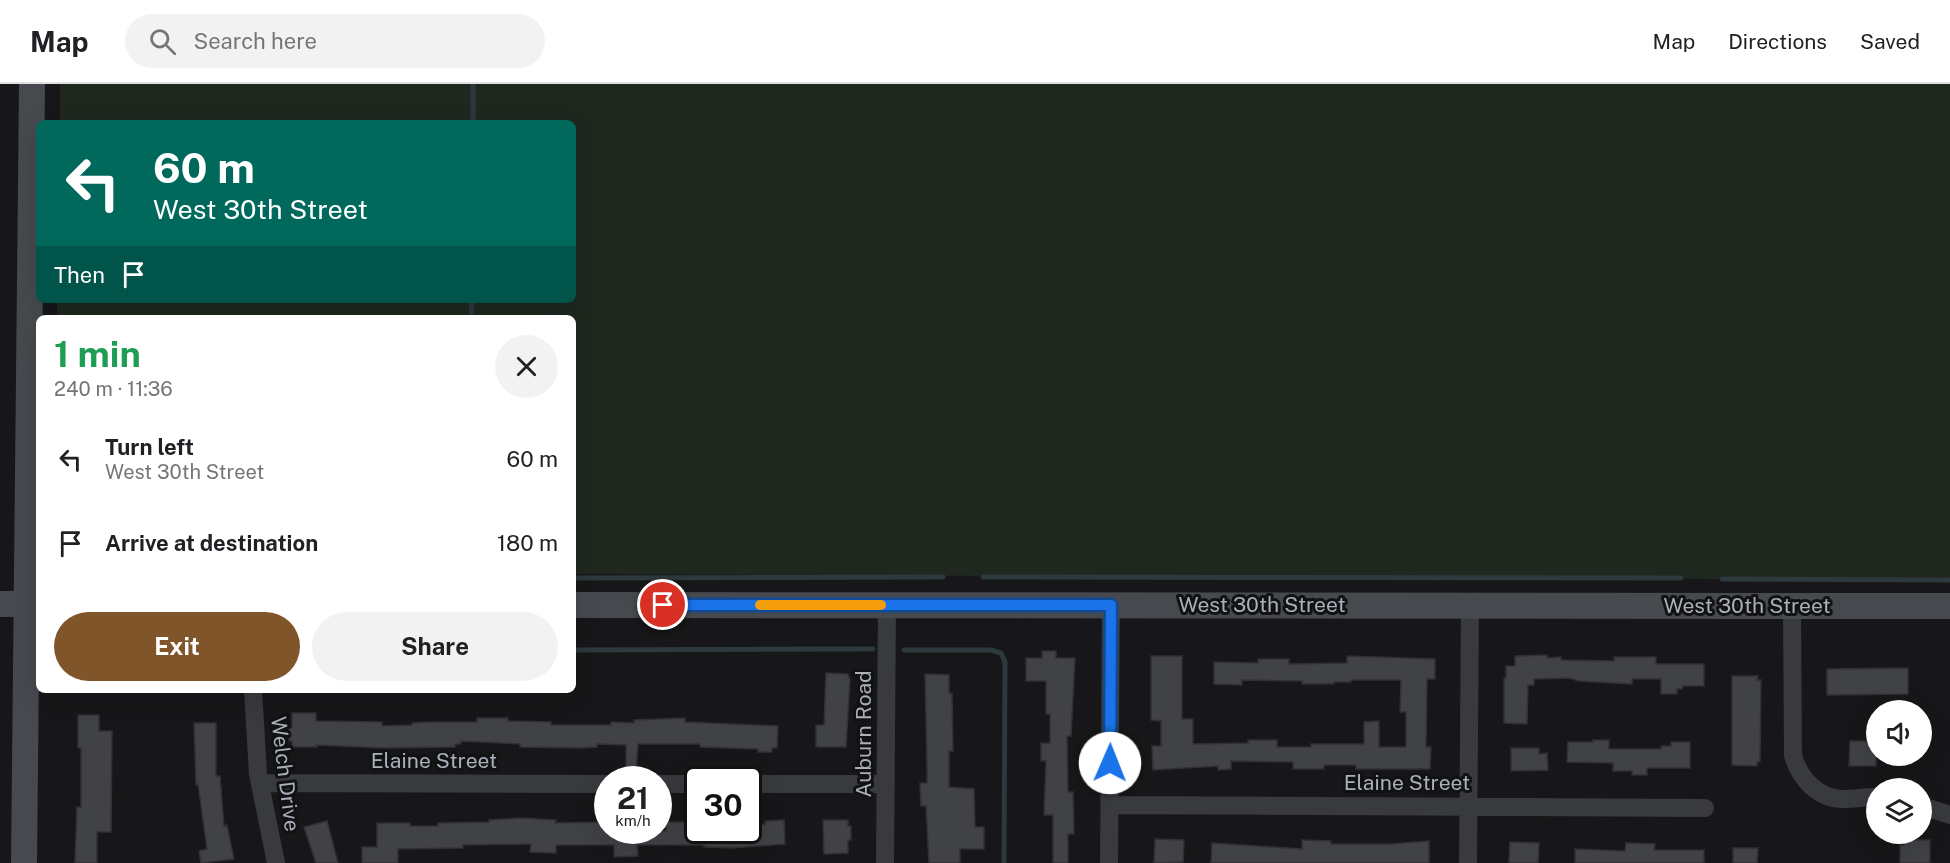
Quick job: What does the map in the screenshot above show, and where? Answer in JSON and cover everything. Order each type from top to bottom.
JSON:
[{"type":"street","points":[[24,863],[33,604],[32,84]]},
{"type":"street","points":[[0,604],[33,604]]},
{"type":"street","name":"West 30th Street","points":[[576,605],[1950,606]]},
{"type":"street","name":"Auburn Road","points":[[885,863],[887,605]]},
{"type":"street","points":[[1109,863],[1111,605]]},
{"type":"street","points":[[1468,863],[1470,605]]},
{"type":"street","points":[[1792,606],[1793,755],[1798,770],[1820,793],[1842,799],[1866,798]]},
{"type":"street","name":"Welch Drive","points":[[253,693],[260,783],[276,863]]},
{"type":"street","name":"Elaine Street","points":[[260,783],[594,784]]},
{"type":"street","points":[[762,784],[886,784]]},
{"type":"street","name":"Elaine Street","points":[[1109,805],[1705,808]]},
{"type":"street","points":[[1932,810],[1950,816]]},
{"type":"shaded area","points":[[60,84],[1950,84],[1950,580],[576,574],[576,315],[57,315],[57,303],[576,303],[576,120],[60,120]]},
{"type":"building","points":[[1042,651],[1056,651],[1056,658],[1075,658],[1071,736],[1067,736],[1068,792],[1073,792],[1074,834],[1068,834],[1068,863],[1053,863],[1053,815],[1044,815],[1046,761],[1041,761],[1041,743],[1050,743],[1050,714],[1046,714],[1046,681],[1026,681],[1026,658],[1042,658]]},
{"type":"building","points":[[1547,655],[1547,658],[1561,657],[1561,660],[1614,661],[1614,657],[1656,657],[1656,664],[1704,664],[1704,686],[1683,686],[1682,689],[1677,689],[1677,694],[1661,694],[1661,679],[1632,679],[1632,684],[1578,681],[1570,678],[1534,679],[1534,685],[1528,685],[1527,724],[1504,723],[1506,666],[1515,666],[1515,656]]},
{"type":"building","points":[[1151,656],[1182,656],[1182,719],[1193,719],[1193,744],[1277,740],[1277,747],[1311,747],[1311,744],[1364,744],[1364,722],[1379,721],[1379,747],[1406,747],[1406,712],[1400,712],[1401,680],[1351,680],[1351,682],[1334,682],[1334,684],[1302,684],[1302,681],[1242,680],[1242,685],[1214,684],[1214,662],[1258,663],[1258,659],[1289,659],[1289,664],[1347,663],[1347,656],[1435,659],[1435,679],[1427,679],[1426,747],[1431,747],[1430,769],[1356,769],[1356,765],[1324,765],[1324,769],[1293,769],[1293,762],[1231,761],[1231,769],[1218,770],[1218,766],[1153,770],[1152,746],[1161,746],[1161,721],[1151,720]]},
{"type":"building","points":[[1908,668],[1908,694],[1827,695],[1827,669]]},
{"type":"building","points":[[826,673],[848,674],[850,680],[846,747],[816,747],[816,725],[824,725]]},
{"type":"building","points":[[925,674],[949,675],[949,693],[952,693],[953,751],[949,751],[949,787],[974,789],[975,827],[984,827],[984,849],[960,849],[960,863],[929,863],[926,806],[921,806],[920,783],[927,783]]},
{"type":"building","points":[[1732,676],[1758,676],[1757,680],[1761,680],[1760,762],[1757,762],[1757,766],[1732,765]]},
{"type":"building","points":[[292,713],[316,713],[316,721],[382,722],[382,726],[430,722],[477,722],[477,718],[551,722],[551,725],[611,725],[611,722],[634,723],[634,720],[685,718],[685,722],[778,726],[777,748],[772,748],[772,752],[758,752],[758,749],[700,747],[700,744],[638,744],[636,766],[626,766],[626,745],[597,744],[597,747],[579,748],[520,747],[520,744],[461,741],[461,744],[455,744],[455,747],[384,748],[317,745],[317,747],[292,747],[292,741],[289,741],[289,728],[292,728]]},
{"type":"building","points":[[78,715],[99,715],[99,731],[112,731],[111,832],[97,832],[97,863],[75,863],[77,807],[81,807],[81,748],[78,748]]},
{"type":"building","points":[[194,723],[216,723],[216,776],[220,776],[224,826],[227,825],[234,859],[201,863],[199,851],[207,849],[198,784],[196,785]]},
{"type":"building","points":[[1593,740],[1609,740],[1609,749],[1661,749],[1661,746],[1671,746],[1671,742],[1690,742],[1690,768],[1647,768],[1647,775],[1632,775],[1632,771],[1613,771],[1613,763],[1567,762],[1568,742],[1593,742]]},
{"type":"building","points":[[1850,741],[1866,741],[1866,766],[1849,766]]},
{"type":"building","points":[[1511,748],[1539,748],[1539,754],[1547,753],[1548,770],[1511,771]]},
{"type":"building","points":[[520,818],[556,820],[555,823],[594,822],[594,844],[672,844],[672,822],[684,822],[684,844],[762,844],[762,824],[765,824],[765,821],[784,820],[785,844],[732,848],[704,847],[704,845],[637,845],[638,856],[614,857],[614,845],[556,845],[556,853],[530,852],[531,844],[463,845],[463,848],[398,849],[398,863],[362,863],[362,847],[377,847],[377,823],[438,826],[438,823],[489,822],[489,820]]},
{"type":"building","points":[[823,820],[848,820],[848,826],[851,826],[851,840],[848,840],[848,853],[824,854]]},
{"type":"building","points":[[327,821],[338,863],[316,863],[304,827]]},
{"type":"building","points":[[1155,839],[1184,840],[1183,862],[1154,863]]},
{"type":"building","points":[[1302,840],[1331,841],[1331,844],[1391,844],[1429,841],[1429,863],[1211,863],[1212,843],[1302,849]]},
{"type":"building","points":[[1510,842],[1539,843],[1538,863],[1509,863]]},
{"type":"building","points":[[1626,843],[1655,844],[1654,850],[1704,850],[1704,863],[1575,863],[1575,849],[1625,851]]},
{"type":"building","points":[[1930,844],[1930,863],[1900,863],[1900,845]]},
{"type":"building","points":[[1733,848],[1758,848],[1757,863],[1733,863]]},
{"type":"waterway","points":[[473,84],[473,120]]},
{"type":"waterway","points":[[471,315],[472,303]]},
{"type":"waterway","points":[[576,578],[943,577]]},
{"type":"waterway","points":[[983,577],[1681,578]]},
{"type":"waterway","points":[[1722,579],[1950,580]]},
{"type":"waterway","points":[[576,650],[873,649]]},
{"type":"waterway","points":[[904,650],[991,650],[1001,653],[1005,662],[1004,863]]},
{"type":"slow traffic","points":[[760,605],[881,605]]},
{"type":"route","points":[[663,605],[1111,605],[1110,763]]}]
